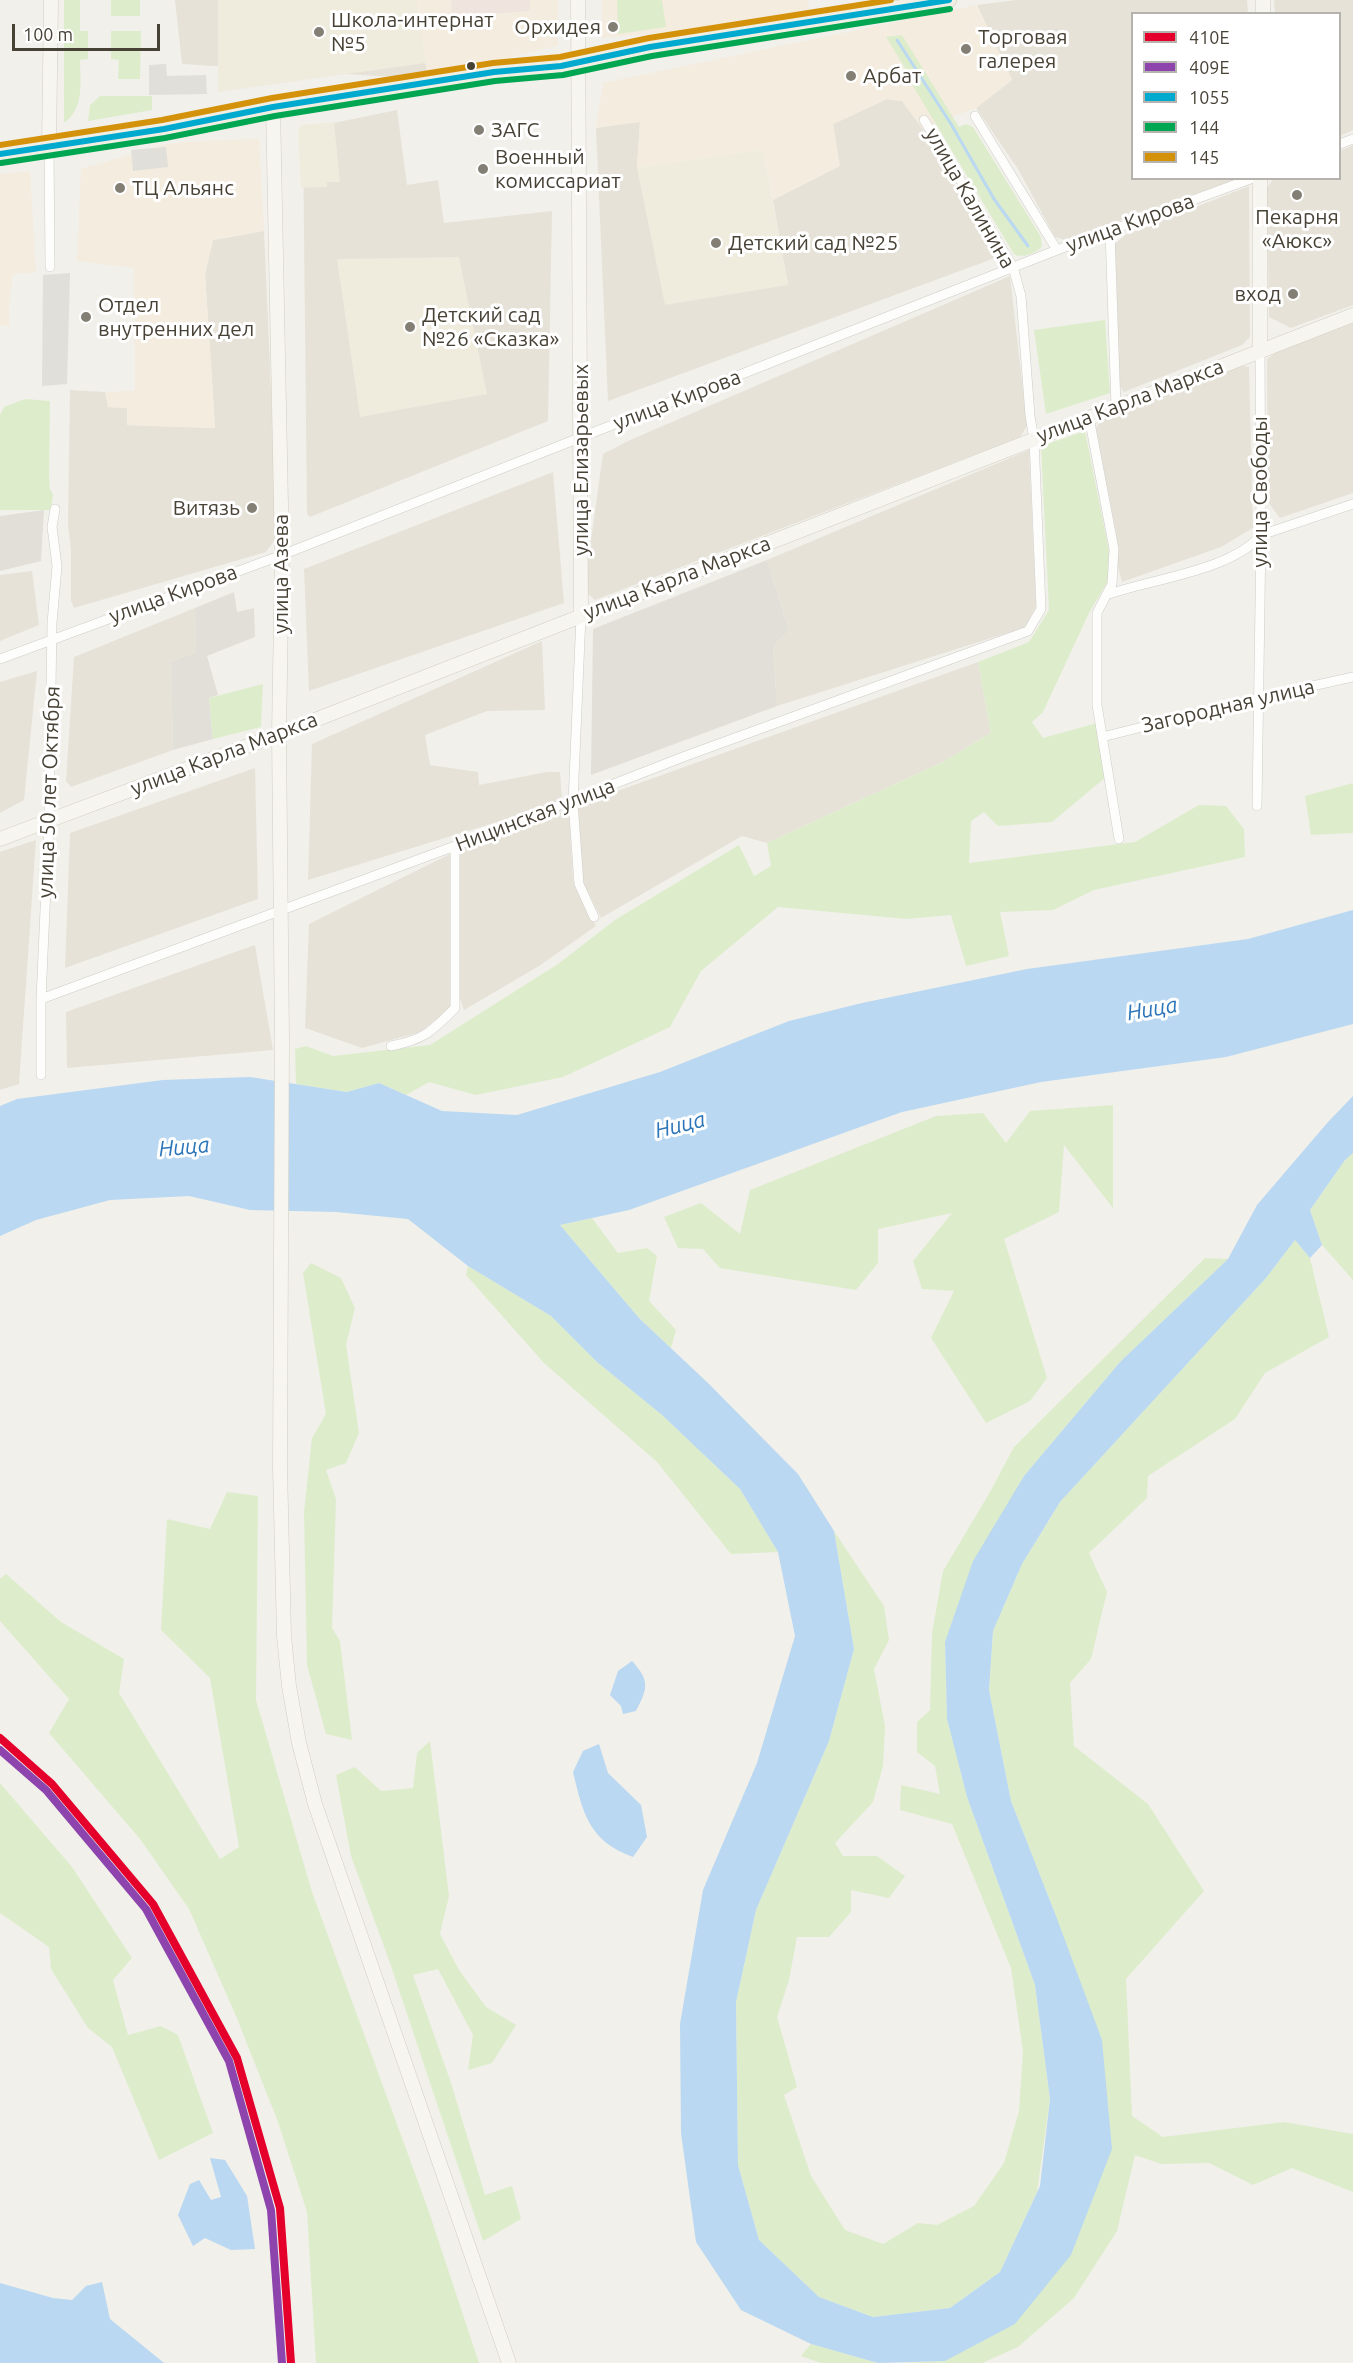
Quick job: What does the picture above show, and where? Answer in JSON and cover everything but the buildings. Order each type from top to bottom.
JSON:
[{"type":"main road","points":[[0,154],[164,129],[273,107],[495,72],[561,66],[650,47],[949,0]]},
{"type":"street","points":[[50,267],[51,0]]},
{"type":"street","name":"улица Елизарьевых","points":[[578,0],[581,616],[573,802],[579,884],[594,917]]},
{"type":"street","name":"улица Азева","points":[[273,107],[282,555],[279,734],[282,1040],[280,1467],[284,1636],[289,1686],[299,1743],[315,1804],[509,2363]]},
{"type":"street","points":[[975,116],[1057,250]]},
{"type":"street","name":"улица Калинина","points":[[924,120],[1013,267],[1021,296],[1030,416],[1034,439],[1041,609],[1028,631]]},
{"type":"street","name":"улица Кирова","points":[[0,659],[282,555],[1013,267],[1247,180]]},
{"type":"street","name":"улица Свободы","points":[[1257,806],[1261,534],[1260,180]]},
{"type":"street","points":[[1110,231],[1116,407]]},
{"type":"street","name":"улица Карла Маркса","points":[[0,838],[279,734],[1353,315]]},
{"type":"street","points":[[1089,417],[1114,549],[1112,584],[1097,613],[1097,705],[1119,839]]},
{"type":"street","points":[[1106,595],[1235,557],[1253,544],[1261,534],[1353,504]]},
{"type":"street","name":"улица 50 лет Октября","points":[[41,1075],[41,999],[49,820],[52,623],[57,566],[52,527],[55,509]]},
{"type":"street","name":"Ницинская улица","points":[[41,999],[573,802],[683,757],[1028,631]]},
{"type":"street","name":"Загородная улица","points":[[1102,737],[1353,677]]},
{"type":"street","points":[[391,1046],[417,1040],[432,1031],[455,1008],[455,846]]},
{"type":"shaded area","name":"Школа-интернат №5","points":[[175,0],[416,0],[428,79],[182,64]]},
{"type":"shaded area","name":"Школа-интернат №5","points":[[218,0],[416,0],[426,63],[218,92]]},
{"type":"shaded area","points":[[416,0],[451,0],[453,17],[530,11],[530,0],[558,0],[558,45],[428,79]]},
{"type":"shaded area","points":[[451,0],[530,0],[530,11],[452,17]]},
{"type":"shaded area","points":[[602,0],[808,0],[810,19],[602,38]]},
{"type":"shaded area","points":[[1016,0],[1247,0],[1248,12],[1131,12],[1131,180],[1234,180],[1065,240],[1055,237],[1018,169],[976,108],[1012,80],[977,5]]},
{"type":"shaded area","points":[[1274,0],[1353,0],[1353,130],[1341,136],[1341,12],[1275,12]]},
{"type":"shaded area","points":[[977,5],[1012,80],[976,108],[922,128],[902,101],[887,99],[833,124],[840,166],[773,200],[763,150],[637,168],[640,122],[596,128],[603,83]]},
{"type":"shaded area","points":[[166,64],[167,76],[206,75],[207,94],[149,95],[149,65]]},
{"type":"shaded area","points":[[887,99],[902,101],[922,128],[995,258],[608,401],[596,128],[640,121],[637,168],[788,285],[773,200],[839,166],[833,124]]},
{"type":"shaded area","points":[[397,110],[407,185],[438,180],[444,223],[552,211],[548,421],[310,517],[307,514],[303,138],[309,128]]},
{"type":"shaded area","points":[[334,122],[340,182],[327,182],[327,187],[301,188],[298,131],[302,125]]},
{"type":"shaded area","points":[[259,139],[264,231],[213,240],[205,274],[215,428],[127,425],[127,408],[108,407],[105,392],[135,391],[134,268],[77,261],[81,169],[167,144]]},
{"type":"shaded area","points":[[1353,145],[1353,305],[1291,328],[1269,317],[1267,188],[1272,180],[1341,180],[1341,151]]},
{"type":"shaded area","points":[[166,147],[168,167],[133,171],[131,150]]},
{"type":"shaded area","name":"Детский сад №25","points":[[763,150],[788,285],[665,305],[637,168]]},
{"type":"shaded area","points":[[30,171],[36,272],[13,274],[9,306],[10,326],[0,325],[0,174]]},
{"type":"shaded area","points":[[1249,186],[1250,337],[1242,345],[1124,392],[1119,385],[1114,245],[1125,235]]},
{"type":"shaded area","points":[[264,231],[277,527],[274,541],[266,552],[74,608],[71,601],[71,550],[68,524],[70,390],[105,392],[109,407],[127,408],[127,425],[215,428],[205,274],[213,240]]},
{"type":"shaded area","name":"Детский сад №26 «Сказка»","points":[[459,257],[487,394],[360,417],[337,259]]},
{"type":"shaded area","points":[[70,273],[67,384],[42,386],[43,275]]},
{"type":"shaded area","points":[[1010,276],[1027,426],[1020,437],[595,600],[584,590],[603,454],[628,441]]},
{"type":"shaded area","points":[[1353,322],[1353,493],[1280,518],[1268,502],[1267,359],[1283,347]]},
{"type":"shaded area","points":[[1238,365],[1249,367],[1253,528],[1221,547],[1122,582],[1117,564],[1116,532],[1096,428],[1101,420]]},
{"type":"shaded area","points":[[1029,450],[1036,606],[1026,627],[777,706],[773,650],[779,639],[789,632],[767,560]]},
{"type":"shaded area","points":[[553,472],[564,603],[309,691],[304,569]]},
{"type":"shaded area","points":[[44,510],[41,561],[0,571],[0,516]]},
{"type":"shaded area","points":[[767,560],[789,632],[779,639],[773,650],[777,706],[591,775],[593,629]]},
{"type":"shaded area","points":[[32,571],[39,625],[0,641],[0,575]]},
{"type":"shaded area","points":[[234,592],[237,612],[254,608],[255,637],[207,656],[218,695],[209,698],[213,739],[173,750],[171,662],[196,652],[195,608]]},
{"type":"shaded area","points":[[195,608],[196,652],[171,662],[173,750],[71,787],[66,781],[74,657]]},
{"type":"shaded area","points":[[542,641],[545,710],[487,711],[425,735],[430,765],[478,772],[479,785],[547,772],[560,772],[562,802],[308,880],[312,744]]},
{"type":"shaded area","points":[[978,662],[991,733],[943,762],[767,843],[742,836],[601,918],[583,882],[578,805]]},
{"type":"shaded area","points":[[37,671],[24,800],[0,813],[0,682]]},
{"type":"shaded area","points":[[255,768],[258,899],[65,968],[70,833]]},
{"type":"shaded area","points":[[569,809],[573,880],[596,926],[539,966],[464,1010],[460,999],[458,850]]},
{"type":"shaded area","points":[[36,840],[19,1084],[0,1090],[0,852]]},
{"type":"shaded area","points":[[450,854],[453,1006],[420,1032],[362,1048],[305,1028],[309,924]]},
{"type":"shaded area","points":[[255,945],[273,1050],[67,1068],[66,1012]]},
{"type":"green space","points":[[64,0],[80,0],[80,31],[88,31],[88,59],[80,60],[79,101],[76,109],[65,122],[64,122]]},
{"type":"green space","points":[[111,0],[140,0],[140,16],[111,16]]},
{"type":"green space","points":[[617,0],[662,0],[666,27],[618,34]]},
{"type":"green space","points":[[111,31],[141,31],[140,79],[118,79],[119,60],[111,59]]},
{"type":"green space","points":[[902,35],[959,127],[966,124],[973,127],[1041,237],[1042,246],[1037,251],[1025,256],[1014,254],[886,37]]},
{"type":"green space","points":[[100,96],[152,96],[152,110],[88,121],[90,105]]},
{"type":"green space","points":[[1105,320],[1110,393],[1046,414],[1034,330]]},
{"type":"green space","points":[[25,399],[50,401],[49,477],[53,495],[51,510],[0,510],[0,415],[4,407]]},
{"type":"green space","points":[[1085,431],[1109,551],[1108,581],[1089,613],[1043,712],[1032,722],[1043,738],[1097,723],[1106,777],[1052,822],[998,826],[984,812],[971,821],[969,863],[1135,842],[1199,805],[1226,806],[1244,829],[1245,857],[1094,890],[1053,910],[1000,912],[1009,956],[966,966],[951,915],[906,919],[778,907],[701,971],[670,1027],[563,1077],[476,1095],[429,1082],[406,1095],[379,1083],[347,1092],[296,1084],[295,1049],[306,1046],[333,1056],[430,1045],[558,964],[615,920],[739,845],[754,876],[771,866],[767,843],[943,762],[991,733],[978,662],[1029,642],[1049,610],[1041,446]]},
{"type":"green space","points":[[263,684],[261,727],[213,739],[209,698]]},
{"type":"green space","points":[[1353,783],[1353,833],[1311,835],[1305,796]]},
{"type":"green space","points":[[1113,1105],[1113,1208],[1064,1145],[1059,1212],[1004,1239],[1047,1378],[1030,1401],[986,1423],[931,1338],[954,1291],[922,1289],[913,1261],[952,1213],[878,1229],[878,1263],[856,1290],[720,1268],[703,1249],[678,1248],[664,1217],[701,1203],[740,1234],[750,1190],[936,1116],[983,1113],[1006,1143],[1030,1111]]},
{"type":"green space","points":[[1353,1153],[1353,1280],[1322,1245],[1310,1210],[1345,1160]]},
{"type":"green space","points":[[592,1218],[618,1253],[647,1248],[657,1256],[649,1301],[676,1330],[671,1348],[639,1318],[560,1225]]},
{"type":"green space","points":[[1295,1240],[1310,1258],[1329,1337],[1265,1373],[1235,1419],[1148,1476],[1147,1498],[1089,1553],[1107,1592],[1091,1659],[1070,1683],[1074,1746],[1148,1804],[1204,1891],[1126,1979],[1132,2116],[1163,2137],[1284,2122],[1353,2134],[1353,2192],[1292,2168],[1253,2185],[1209,2163],[1161,2164],[1135,2155],[1117,2231],[1074,2298],[1018,2347],[982,2363],[900,2363],[945,2361],[1071,2255],[1056,1916],[1011,1801],[989,1690],[993,1631],[1022,1564],[1060,1502],[1266,1278]]},
{"type":"green space","points":[[1205,1258],[1228,1259],[1120,1362],[1024,1476],[945,1642],[947,1719],[967,1797],[1035,1985],[1050,2099],[1037,2192],[1000,2272],[950,2308],[873,2317],[819,2297],[759,2240],[738,2165],[736,2002],[756,1910],[829,1741],[854,1649],[834,1531],[884,1606],[889,1640],[874,1669],[885,1726],[883,1766],[873,1802],[835,1843],[843,1856],[877,1856],[905,1876],[889,1898],[851,1890],[851,1912],[829,1937],[797,1937],[789,1980],[777,2017],[797,2087],[784,2095],[811,2176],[845,2230],[883,2244],[918,2223],[937,2225],[974,2206],[1004,2163],[1019,2111],[1023,2052],[1011,1968],[952,1824],[900,1810],[901,1785],[940,1794],[935,1766],[917,1752],[917,1722],[930,1710],[932,1633],[943,1571],[1014,1447]]},
{"type":"green space","points":[[311,1263],[341,1278],[355,1308],[346,1345],[359,1433],[346,1463],[326,1470],[336,1499],[332,1628],[340,1641],[352,1740],[326,1734],[307,1665],[304,1512],[312,1438],[326,1414],[303,1273]]},
{"type":"green space","points":[[468,1266],[551,1316],[597,1362],[662,1415],[740,1489],[778,1552],[731,1554],[657,1462],[544,1363],[466,1275]]},
{"type":"green space","points":[[227,1492],[258,1496],[256,1700],[312,1892],[428,2209],[479,2363],[316,2363],[307,2212],[278,2122],[236,2016],[189,1909],[140,1839],[49,1733],[69,1699],[0,1621],[0,1579],[6,1574],[61,1622],[124,1659],[119,1693],[220,1859],[239,1847],[210,1678],[161,1630],[167,1519],[210,1529]]},
{"type":"green space","points":[[430,1741],[449,1896],[440,1934],[459,1970],[486,2007],[516,2025],[492,2063],[468,2070],[473,2035],[438,1969],[413,1975],[451,2083],[485,2195],[512,2186],[521,2219],[483,2241],[390,1963],[351,1856],[336,1775],[355,1767],[381,1791],[413,1788],[417,1753]]},
{"type":"green space","points":[[0,1783],[72,1867],[132,1958],[113,1980],[128,2035],[161,2026],[178,2035],[213,2133],[159,2160],[112,2047],[88,2028],[51,1969],[49,1947],[0,1913]]},
{"type":"green space","points":[[811,2344],[878,2363],[821,2363],[801,2356]]},
{"type":"water","name":"Ница","points":[[1353,910],[1353,1024],[1226,1057],[1041,1082],[902,1112],[629,1210],[560,1225],[639,1318],[709,1384],[798,1474],[834,1531],[854,1649],[829,1741],[756,1910],[736,2002],[738,2165],[759,2240],[819,2297],[873,2317],[950,2308],[1000,2272],[1040,2186],[1050,2099],[1035,1985],[967,1797],[947,1719],[945,1642],[973,1561],[1024,1476],[1120,1362],[1228,1259],[1257,1205],[1353,1096],[1353,1153],[1345,1160],[1310,1210],[1322,1245],[1310,1258],[1295,1240],[1266,1278],[1060,1502],[1022,1564],[993,1631],[989,1690],[1011,1801],[1102,2040],[1112,2149],[1071,2255],[1015,2324],[945,2361],[878,2363],[811,2344],[741,2310],[696,2242],[681,2133],[680,2024],[703,1890],[757,1763],[795,1636],[778,1552],[740,1489],[662,1415],[597,1362],[551,1316],[468,1266],[408,1219],[336,1212],[250,1210],[189,1196],[110,1200],[36,1220],[0,1236],[0,1106],[17,1099],[163,1080],[250,1077],[347,1092],[379,1083],[442,1111],[517,1115],[660,1072],[789,1021],[862,1003],[1027,969],[1248,939]]},
{"type":"water","points":[[632,1661],[642,1674],[645,1690],[636,1711],[623,1714],[621,1706],[610,1695],[618,1671]]},
{"type":"water","points":[[599,1744],[608,1773],[641,1805],[647,1837],[633,1857],[606,1843],[597,1834],[580,1801],[573,1772],[583,1751]]},
{"type":"water","points":[[210,2158],[225,2160],[247,2196],[255,2249],[231,2250],[205,2238],[193,2246],[178,2215],[190,2184],[199,2180],[211,2200],[221,2197]]},
{"type":"water","points":[[102,2282],[110,2319],[164,2363],[0,2363],[0,2283],[53,2298],[72,2300],[86,2286]]},
{"type":"waterway","points":[[897,40],[951,124],[994,199],[1028,246]]},
{"type":"transit line","name":"145","points":[[0,145],[162,120],[272,98],[493,63],[560,57],[649,38],[891,0]]},
{"type":"transit line","name":"1055","points":[[0,154],[164,129],[273,107],[494,72],[561,66],[650,47],[949,0]]},
{"type":"transit line","name":"144","points":[[1,163],[165,138],[275,116],[495,81],[563,75],[652,56],[950,9]]},
{"type":"transit line","name":"410E","points":[[0,1738],[52,1784],[153,1904],[237,2058],[280,2208],[291,2363]]},
{"type":"transit line","name":"409E","points":[[0,1750],[46,1790],[146,1909],[229,2061],[271,2210],[282,2363]]},
{"type":"place","name":"Орхидея","points":[[613,27]]},
{"type":"place","name":"Школа-интернат №5","points":[[319,32]]},
{"type":"place","name":"Торговая галерея","points":[[966,49]]},
{"type":"place","name":"Арбат","points":[[851,76]]},
{"type":"place","name":"ЗАГС","points":[[479,130]]},
{"type":"place","name":"Военный комиссариат","points":[[483,169]]},
{"type":"place","name":"ТЦ Альянс","points":[[120,188]]},
{"type":"place","name":"Пекарня «Аюкс»","points":[[1297,195]]},
{"type":"place","name":"Детский сад №25","points":[[716,243]]},
{"type":"place","name":"вход","points":[[1293,294]]},
{"type":"place","name":"Отдел внутренних дел","points":[[86,317]]},
{"type":"place","name":"Детский сад №26 «Сказка»","points":[[410,327]]},
{"type":"place","name":"Витязь","points":[[252,508]]}]
